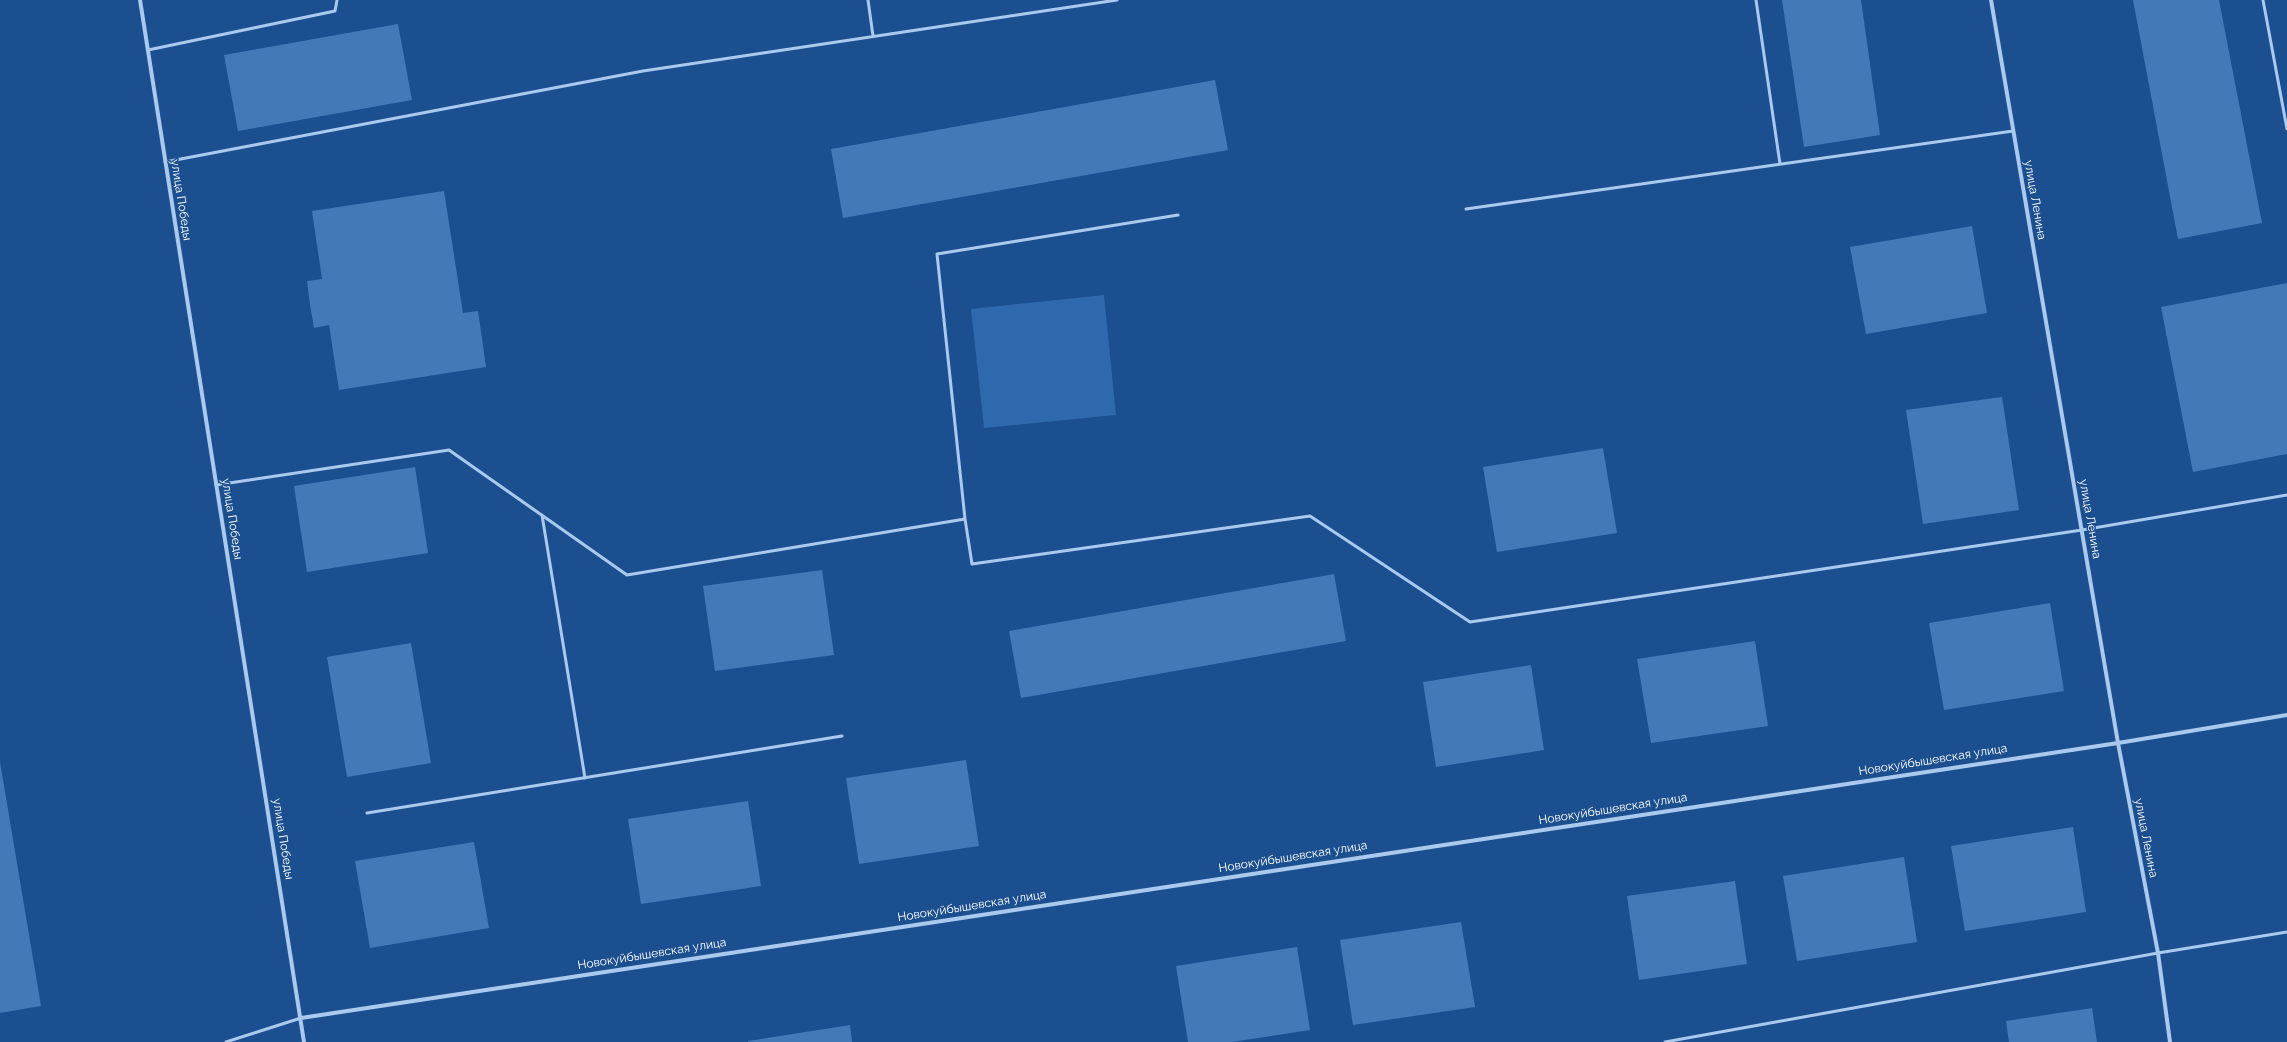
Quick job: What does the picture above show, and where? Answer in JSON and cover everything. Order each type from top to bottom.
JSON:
[{"type":"street","name":"улица Победы","points":[[140,0],[304,1042]]},
{"type":"street","name":"улица Ленина","points":[[1991,0],[2118,742],[2158,953],[2170,1042]]},
{"type":"street","name":"Новокуйбышевская улица","points":[[301,1018],[2118,742],[2287,715]]},
{"type":"lane","points":[[148,50],[335,11],[337,0]]},
{"type":"lane","points":[[868,0],[873,36]]},
{"type":"lane","points":[[165,162],[643,70],[1117,0]]},
{"type":"lane","points":[[1756,0],[1780,164]]},
{"type":"lane","points":[[2263,0],[2287,129]]},
{"type":"lane","points":[[1466,209],[2013,131]]},
{"type":"lane","points":[[1178,215],[937,254],[965,519],[972,564],[1310,516],[1470,622],[2082,530],[2287,495]]},
{"type":"lane","points":[[216,485],[449,450],[627,575],[965,519]]},
{"type":"lane","points":[[542,515],[585,778]]},
{"type":"lane","points":[[367,813],[842,736]]},
{"type":"lane","points":[[1665,1042],[2158,953],[2287,932]]},
{"type":"lane","points":[[226,1042],[301,1018]]},
{"type":"shaded area","points":[[1104,295],[1116,415],[984,428],[971,309]]},
{"type":"building","points":[[1782,0],[1861,0],[1880,135],[1804,147]]},
{"type":"building","points":[[2133,0],[2219,0],[2262,223],[2178,239]]},
{"type":"building","points":[[398,24],[412,100],[238,131],[224,55]]},
{"type":"building","points":[[1215,80],[1228,150],[843,218],[831,149]]},
{"type":"building","points":[[444,191],[463,313],[478,311],[486,367],[339,390],[329,325],[314,328],[310,305],[307,281],[322,279],[312,211]]},
{"type":"building","points":[[1972,226],[1987,313],[1866,334],[1850,247]]},
{"type":"building","points":[[2287,283],[2287,454],[2193,472],[2161,307]]},
{"type":"building","points":[[2002,397],[2019,510],[1923,524],[1906,410]]},
{"type":"building","points":[[1603,448],[1617,533],[1497,552],[1483,467]]},
{"type":"building","points":[[415,467],[428,553],[307,572],[294,486]]},
{"type":"building","points":[[822,570],[834,655],[715,671],[703,586]]},
{"type":"building","points":[[1334,574],[1346,641],[1021,698],[1009,631]]},
{"type":"building","points":[[2050,603],[2064,691],[1944,710],[1929,623]]},
{"type":"building","points":[[1755,641],[1768,726],[1651,743],[1637,659]]},
{"type":"building","points":[[411,643],[431,763],[347,777],[327,657]]},
{"type":"building","points":[[1531,665],[1544,750],[1436,767],[1423,682]]},
{"type":"building","points":[[966,760],[979,846],[859,864],[846,778]]},
{"type":"building","points":[[0,762],[41,1006],[0,1013]]},
{"type":"building","points":[[748,801],[761,886],[641,904],[628,819]]},
{"type":"building","points":[[2073,827],[2086,912],[1965,931],[1951,846]]},
{"type":"building","points":[[474,842],[489,928],[370,948],[355,861]]},
{"type":"building","points":[[1904,857],[1917,942],[1797,961],[1783,876]]},
{"type":"building","points":[[1735,881],[1747,964],[1639,980],[1627,896]]},
{"type":"building","points":[[1461,922],[1475,1007],[1353,1025],[1340,940]]},
{"type":"building","points":[[1297,947],[1310,1030],[1232,1042],[1188,1042],[1176,966]]},
{"type":"building","points":[[2092,1008],[2097,1042],[2009,1042],[2006,1021]]},
{"type":"building","points":[[850,1025],[852,1042],[748,1042],[748,1041]]}]
